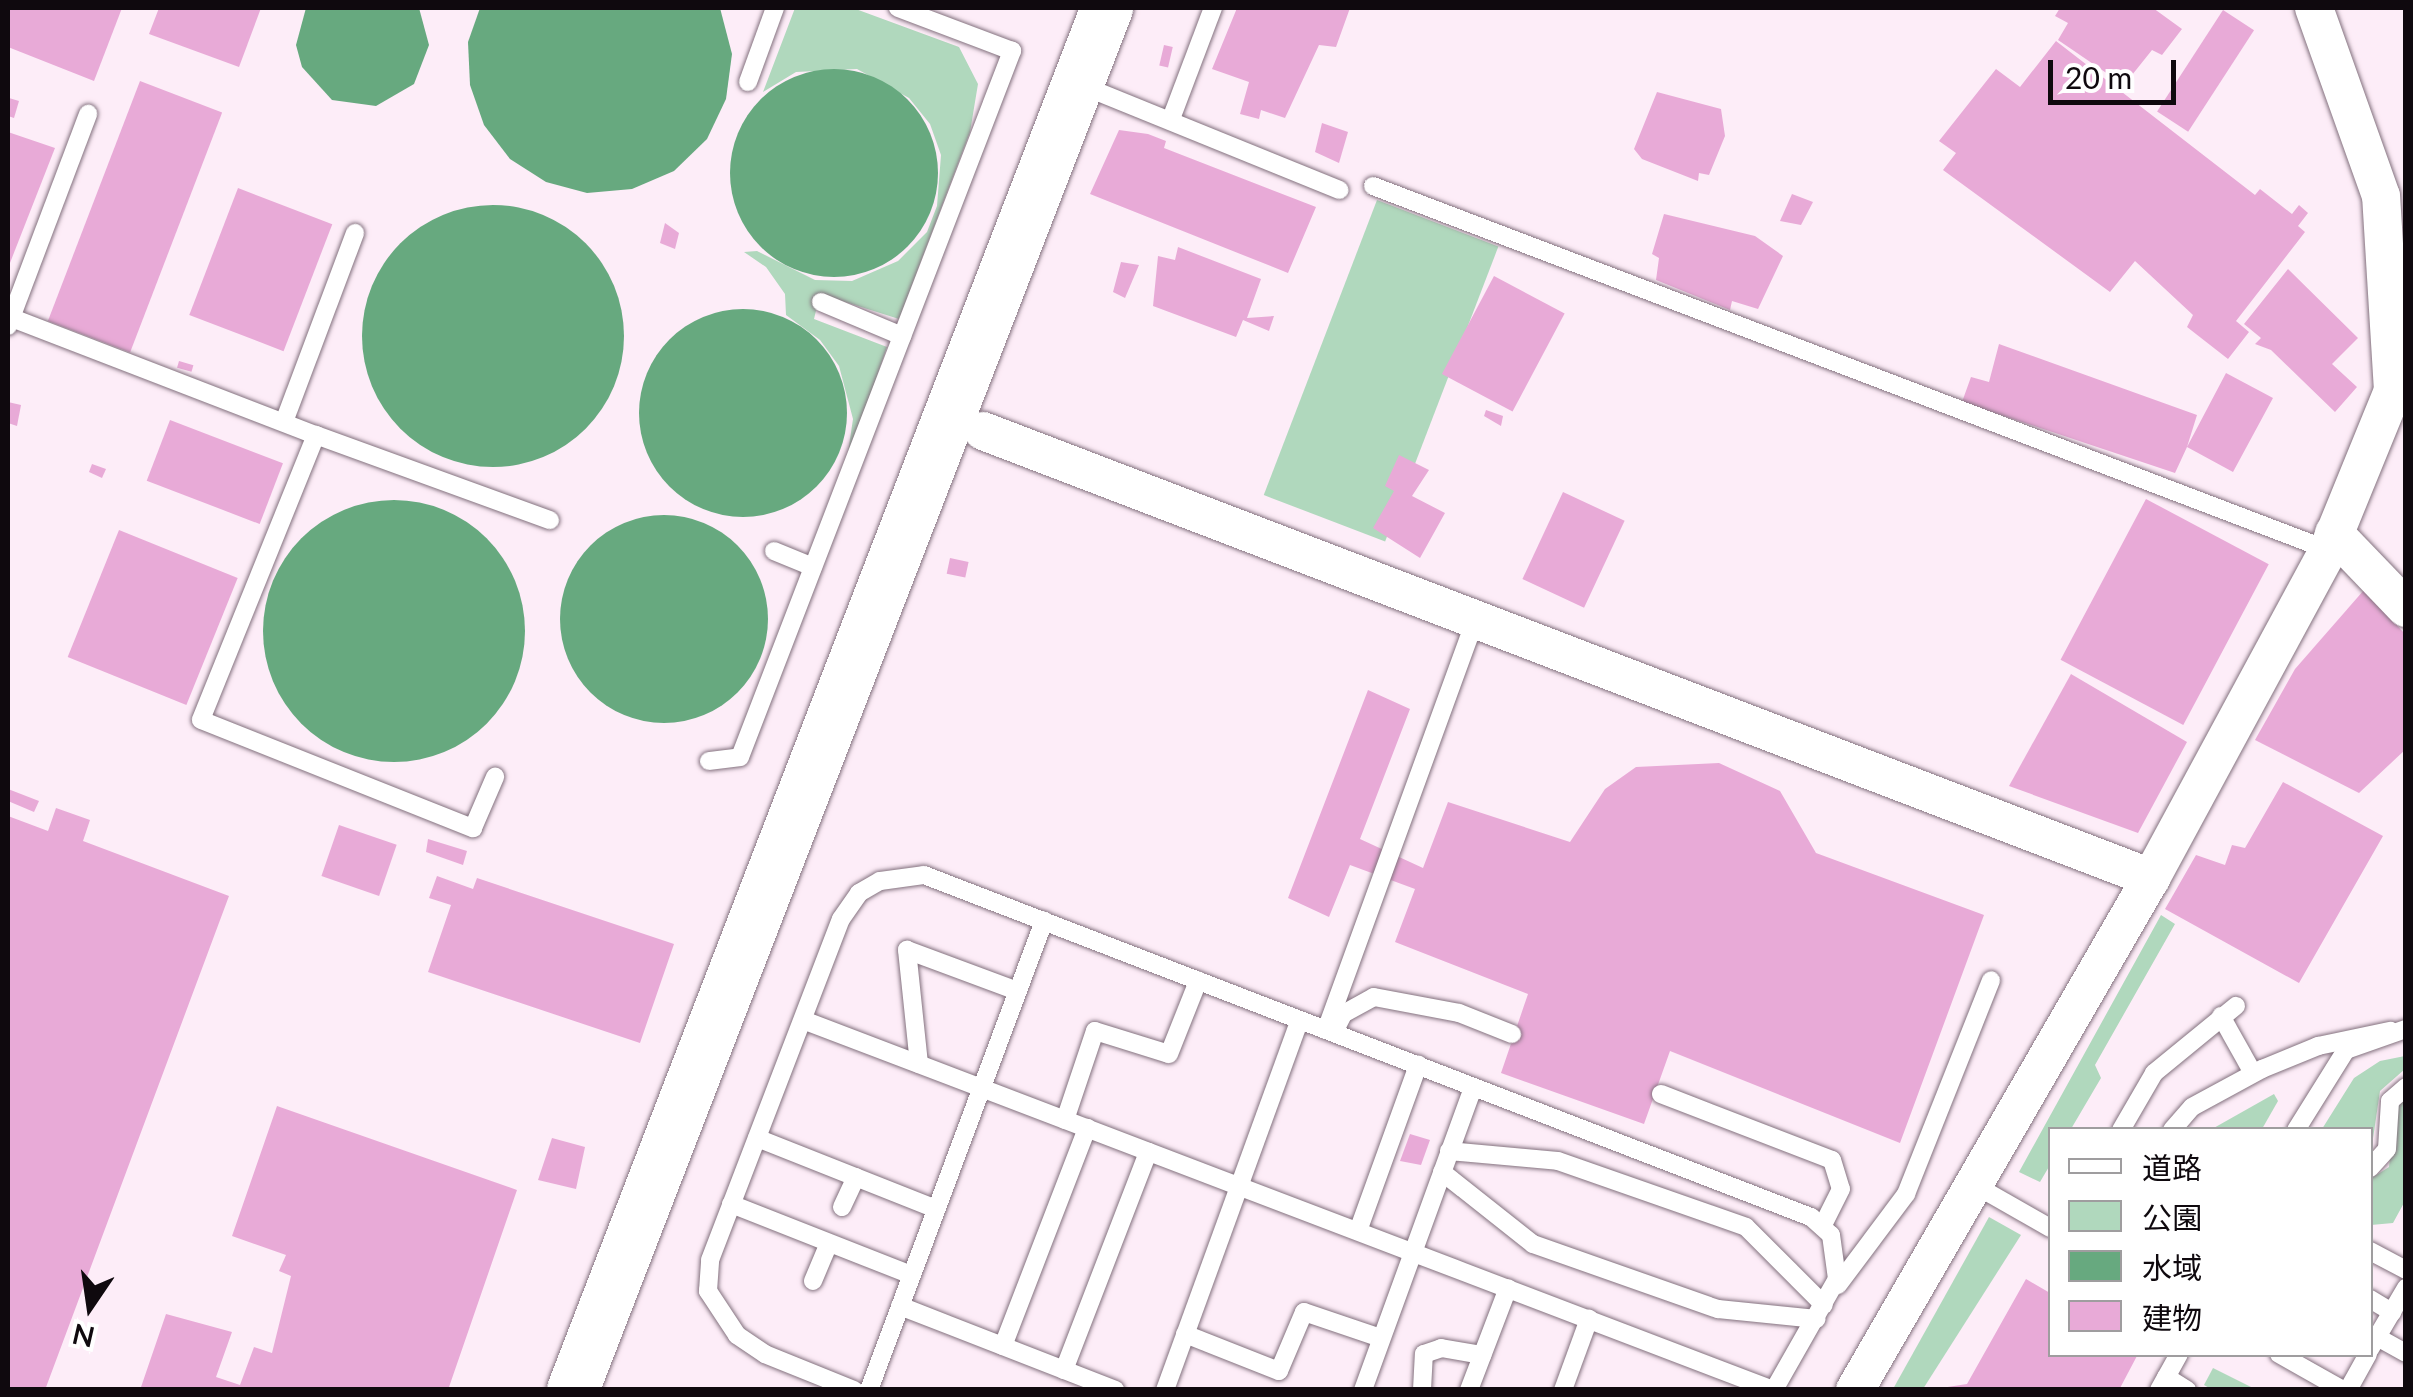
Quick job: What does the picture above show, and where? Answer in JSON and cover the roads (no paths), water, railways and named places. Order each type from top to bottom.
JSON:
[{"type":"street","points":[[572,1390],[1107,8]]},
{"type":"street","points":[[1855,1390],[2151,878],[2331,542],[2393,391],[2382,196],[2314,8]]},
{"type":"street","points":[[982,431],[1476,616],[2151,878]]},
{"type":"street","points":[[2331,542],[2406,608]]},
{"type":"lane","points":[[748,82],[775,8]]},
{"type":"lane","points":[[709,761],[740,758],[1012,51],[898,8]]},
{"type":"lane","points":[[1171,119],[1213,8]]},
{"type":"lane","points":[[1078,84],[1340,190]]},
{"type":"lane","points":[[88,114],[10,322],[550,520]]},
{"type":"lane","points":[[1372,186],[2331,542]]},
{"type":"lane","points":[[284,422],[355,234]]},
{"type":"lane","points":[[820,302],[902,336]]},
{"type":"lane","points":[[316,435],[201,720],[473,828],[496,777]]},
{"type":"lane","points":[[774,551],[813,566]]},
{"type":"lane","points":[[1330,1031],[1476,616]]},
{"type":"lane","points":[[854,1390],[765,1354],[719,1316],[708,1291],[710,1260],[841,920],[860,893],[880,881],[924,876],[1823,1225],[1839,1262],[1823,1306]]},
{"type":"lane","points":[[869,1390],[1044,921]]},
{"type":"lane","points":[[919,1064],[907,950],[1018,992]]},
{"type":"lane","points":[[803,1020],[1774,1390],[1823,1306],[1906,1194],[1992,980]]},
{"type":"lane","points":[[1065,1120],[1095,1031],[1169,1054],[1198,981]]},
{"type":"lane","points":[[1330,1031],[1343,1014],[1374,998],[1459,1014],[1512,1034]]},
{"type":"lane","points":[[2123,1127],[2154,1073],[2229,1011],[2253,1073]]},
{"type":"lane","points":[[1165,1390],[1300,1021]]},
{"type":"lane","points":[[2175,1127],[2192,1107],[2253,1073],[2318,1046],[2398,1030]]},
{"type":"lane","points":[[2298,1127],[2346,1050],[2398,1030]]},
{"type":"lane","points":[[1358,1231],[1418,1065]]},
{"type":"lane","points":[[1363,1390],[1474,1087]]},
{"type":"lane","points":[[2373,1164],[2387,1148],[2390,1101],[2406,1087]]},
{"type":"lane","points":[[1661,1094],[1832,1160],[1841,1189],[1823,1225]]},
{"type":"lane","points":[[1003,1346],[1087,1128]]},
{"type":"lane","points":[[757,1138],[936,1209]]},
{"type":"lane","points":[[1064,1370],[1148,1152]]},
{"type":"lane","points":[[1450,1152],[1558,1161],[1746,1227],[1823,1306]]},
{"type":"lane","points":[[1442,1172],[1533,1244],[1718,1308],[1823,1306]]},
{"type":"lane","points":[[842,1208],[856,1177]]},
{"type":"lane","points":[[1972,1184],[2048,1227]]},
{"type":"lane","points":[[732,1204],[911,1275]]},
{"type":"lane","points":[[813,1280],[829,1243]]},
{"type":"lane","points":[[2373,1253],[2406,1270]]},
{"type":"lane","points":[[1469,1390],[1508,1288]]},
{"type":"lane","points":[[2373,1345],[2406,1288]]},
{"type":"lane","points":[[2373,1301],[2392,1312]]},
{"type":"lane","points":[[900,1306],[1116,1390]]},
{"type":"lane","points":[[1185,1334],[1279,1372],[1304,1312],[1381,1338]]},
{"type":"lane","points":[[1563,1390],[1589,1319]]},
{"type":"lane","points":[[2373,1347],[2406,1353]]},
{"type":"lane","points":[[1422,1390],[1424,1354],[1440,1348],[1482,1355]]},
{"type":"lane","points":[[2176,1357],[2163,1383],[2187,1390]]},
{"type":"lane","points":[[2284,1357],[2345,1390],[2366,1357]]},
{"type":"water","points":[[306,8],[419,8],[429,45],[414,84],[376,106],[332,100],[302,67],[296,45]]},
{"type":"water","points":[[480,8],[720,8],[732,54],[726,99],[707,139],[674,171],[632,189],[587,193],[546,182],[510,159],[484,125],[470,85],[468,42]]},
{"type":"water","points":[[834,69],[874,77],[907,100],[930,133],[938,173],[930,213],[907,246],[874,269],[834,277],[794,269],[761,246],[738,213],[730,173],[738,133],[761,100],[794,77]]},
{"type":"water","points":[[493,205],[543,215],[586,243],[614,286],[624,336],[614,386],[586,429],[543,457],[493,467],[443,457],[400,429],[372,386],[362,336],[372,286],[400,243],[443,215]]},
{"type":"water","points":[[743,309],[783,317],[816,340],[839,373],[847,413],[839,453],[816,486],[783,509],[743,517],[703,509],[670,486],[647,453],[639,413],[647,373],[670,340],[703,317]]},
{"type":"water","points":[[394,500],[444,510],[487,538],[515,581],[525,631],[515,681],[487,724],[444,752],[394,762],[344,752],[301,724],[273,681],[263,631],[273,581],[301,538],[344,510]]},
{"type":"water","points":[[664,515],[704,523],[737,546],[760,579],[768,619],[760,659],[737,692],[704,715],[664,723],[624,715],[591,692],[568,659],[560,619],[568,579],[591,546],[624,523]]}]
